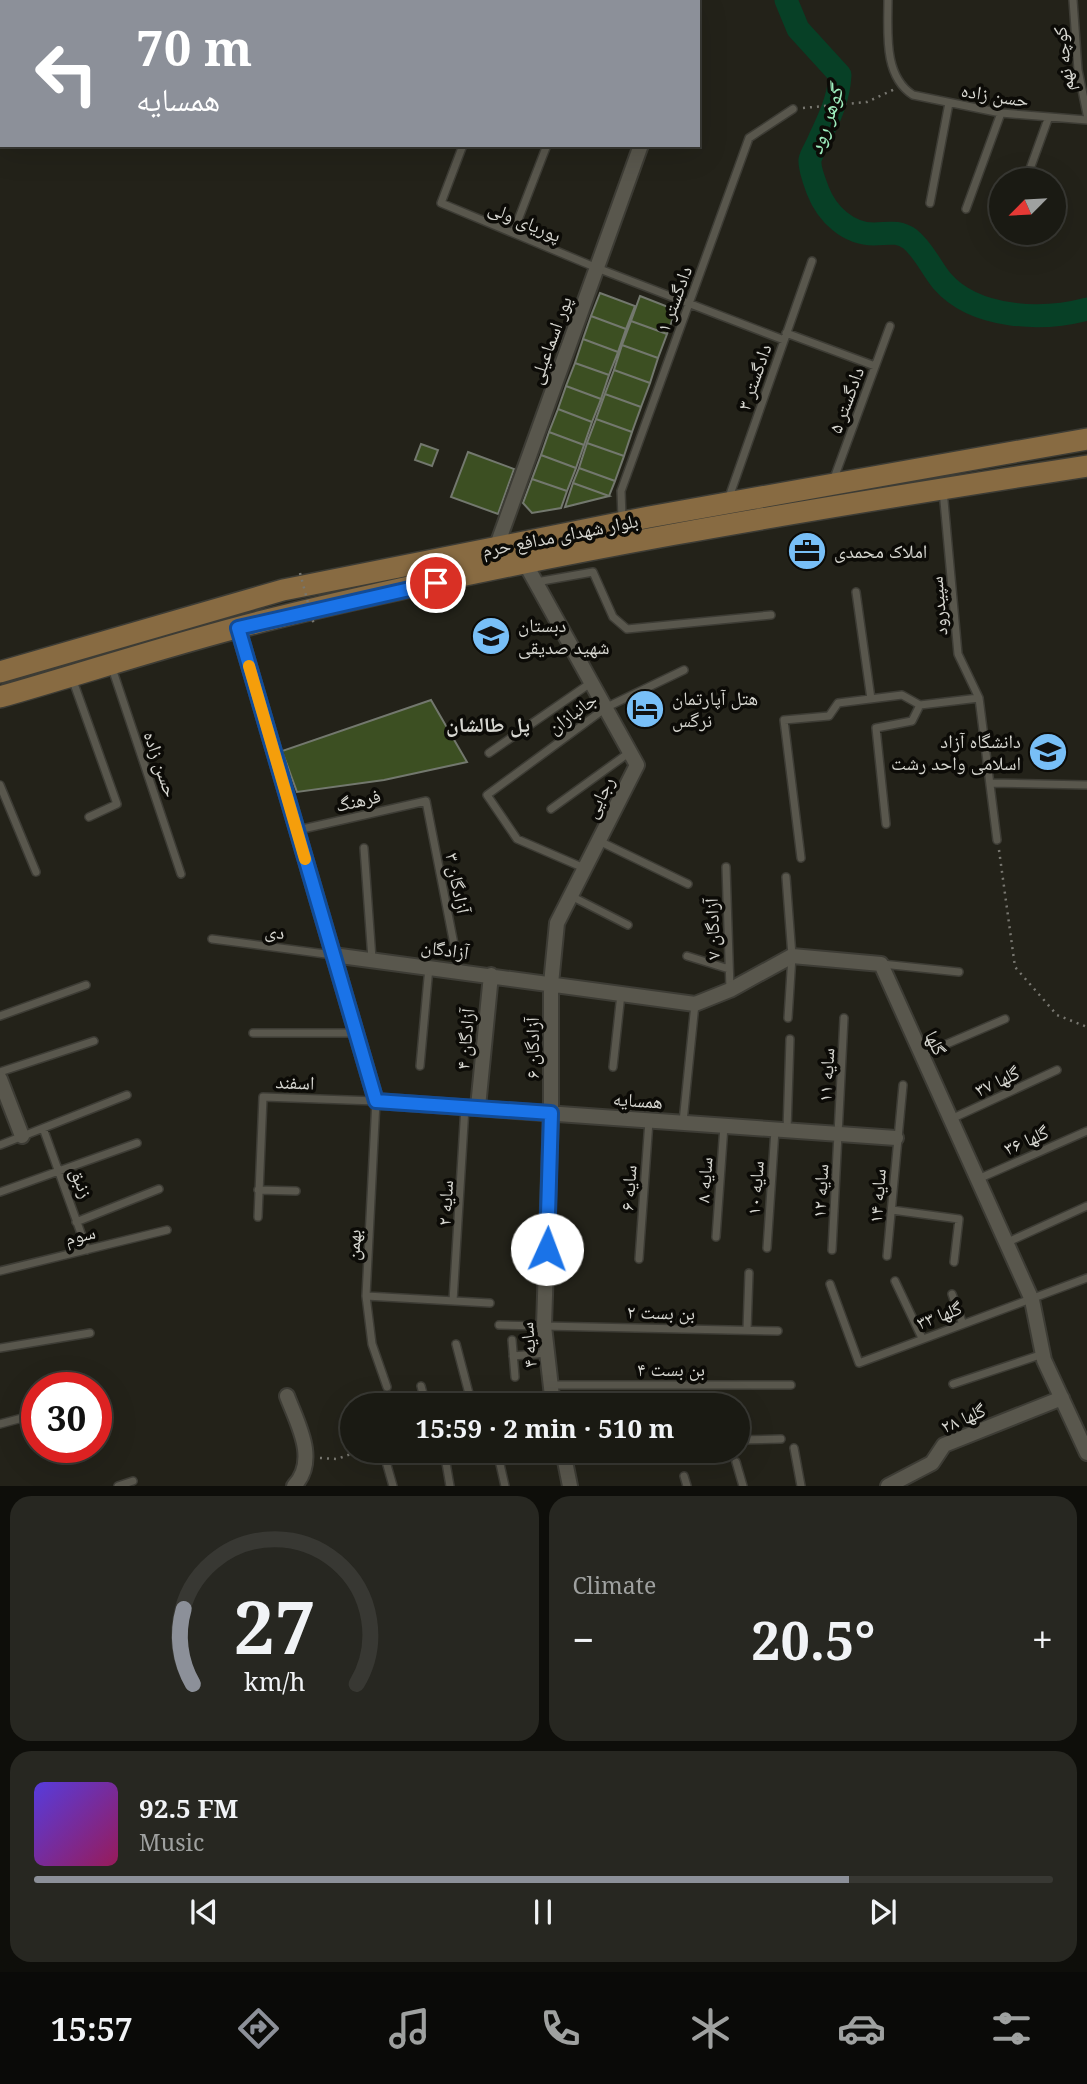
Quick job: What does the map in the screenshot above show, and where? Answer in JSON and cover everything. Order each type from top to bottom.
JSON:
[{"type":"main road","name":"بلوار شهدای مدافع حرم","points":[[0,672],[283,590],[726,503],[1087,439]]},
{"type":"main road","name":"بلوار شهدای مدافع حرم","points":[[0,696],[238,628],[531,573],[943,489],[1087,466]]},
{"type":"street","name":"پور اسماعیلی","points":[[496,548],[640,147]]},
{"type":"street","points":[[531,573],[631,752]]},
{"type":"street","points":[[238,628],[376,1101]]},
{"type":"street","name":"رجایی","points":[[551,984],[557,923],[637,765],[631,752]]},
{"type":"street","name":"آزادگان","points":[[333,955],[551,984]]},
{"type":"street","points":[[551,984],[695,1004],[730,990],[792,956],[881,964]]},
{"type":"street","name":"گلها","points":[[881,964],[1008,1242],[1032,1300],[1043,1354],[1087,1453]]},
{"type":"street","name":"آزادگان ۴","points":[[471,1107],[491,975]]},
{"type":"street","name":"آزادگان ۶","points":[[551,984],[551,1113]]},
{"type":"street","points":[[0,1079],[22,1136]]},
{"type":"street","name":"همسایه","points":[[376,1101],[896,1138]]},
{"type":"street","name":"سایه ۴","points":[[551,1113],[544,1326],[551,1393]]},
{"type":"street","points":[[287,1396],[305,1441],[306,1458],[301,1478],[294,1486]]},
{"type":"street","name":"گلها ۲۸","points":[[888,1486],[932,1463],[944,1445],[1062,1398]]},
{"type":"street","points":[[565,1463],[570,1486]]},
{"type":"lane","points":[[888,0],[891,69],[901,87]]},
{"type":"lane","name":"کوچه نهم","points":[[1073,0],[1078,70],[1087,114]]},
{"type":"lane","name":"حسن زاده","points":[[901,87],[913,95],[1001,113],[1048,119],[1087,120]]},
{"type":"lane","points":[[930,203],[949,103]]},
{"type":"lane","name":"دادگستر ۱","points":[[623,523],[621,491],[749,138],[793,109]]},
{"type":"lane","points":[[966,209],[1001,113]]},
{"type":"lane","points":[[1030,168],[1048,119]]},
{"type":"lane","name":"پوریای ولی","points":[[462,147],[441,203],[689,304],[875,366]]},
{"type":"lane","points":[[513,233],[546,147]]},
{"type":"lane","name":"دادگستر ۳","points":[[726,503],[812,261]]},
{"type":"lane","name":"دادگستر ۵","points":[[831,485],[890,326]]},
{"type":"lane","name":"سپیدرود","points":[[943,489],[958,654],[979,698],[997,840]]},
{"type":"lane","points":[[531,573],[593,572],[614,617],[627,629],[771,615]]},
{"type":"lane","points":[[856,592],[871,699]]},
{"type":"lane","name":"حسن زاده","points":[[110,665],[181,874]]},
{"type":"lane","name":"جانبازان","points":[[585,869],[517,839],[487,795],[607,707],[684,670]]},
{"type":"lane","points":[[72,676],[117,804],[89,817]]},
{"type":"lane","points":[[489,753],[593,682]]},
{"type":"lane","points":[[801,859],[785,720],[829,716],[838,703],[902,695],[920,705],[979,698]]},
{"type":"lane","points":[[886,824],[876,728],[912,720],[920,705]]},
{"type":"lane","points":[[551,809],[631,752]]},
{"type":"lane","points":[[990,783],[1087,785]]},
{"type":"lane","points":[[0,785],[36,872]]},
{"type":"lane","name":"فرهنگ","points":[[296,830],[426,801]]},
{"type":"lane","name":"آزادگان ۳","points":[[426,801],[459,970]]},
{"type":"lane","points":[[599,841],[688,884]]},
{"type":"lane","points":[[364,848],[372,959]]},
{"type":"lane","name":"آزادگان ۷","points":[[726,867],[730,990]]},
{"type":"lane","points":[[786,877],[792,956],[789,1018]]},
{"type":"lane","points":[[571,895],[628,925]]},
{"type":"lane","name":"دی","points":[[212,939],[333,955]]},
{"type":"lane","points":[[687,956],[729,969]]},
{"type":"lane","points":[[881,964],[958,972]]},
{"type":"lane","points":[[420,1066],[429,966]]},
{"type":"lane","points":[[0,1016],[86,985]]},
{"type":"lane","points":[[613,1068],[621,993]]},
{"type":"lane","points":[[683,1123],[695,1004]]},
{"type":"lane","name":"سایه ۱۱","points":[[839,1134],[844,1018]]},
{"type":"lane","points":[[921,1055],[1005,1019]]},
{"type":"lane","points":[[253,1033],[358,1033]]},
{"type":"lane","name":"سایه ۱۰","points":[[767,1248],[790,1039]]},
{"type":"lane","points":[[0,1072],[94,1041]]},
{"type":"lane","name":"گلها ۳۷","points":[[950,1120],[1057,1070]]},
{"type":"lane","name":"سایه ۱۴","points":[[887,1256],[903,1085]]},
{"type":"lane","points":[[0,1144],[127,1095]]},
{"type":"lane","name":"اسفند","points":[[258,1217],[263,1097],[376,1101]]},
{"type":"lane","name":"بهمن","points":[[376,1101],[366,1296],[372,1344],[387,1387]]},
{"type":"lane","name":"سایه ۲","points":[[453,1301],[471,1107]]},
{"type":"lane","name":"سایه ۶","points":[[639,1259],[649,1120]]},
{"type":"lane","name":"سایه ۸","points":[[716,1237],[724,1126]]},
{"type":"lane","name":"زنبق","points":[[43,1128],[87,1250]]},
{"type":"lane","name":"گلها ۳۶","points":[[978,1179],[1087,1131]]},
{"type":"lane","name":"سایه ۱۲","points":[[832,1250],[839,1134]]},
{"type":"lane","points":[[0,1192],[137,1143]]},
{"type":"lane","points":[[76,1222],[159,1189]]},
{"type":"lane","points":[[258,1190],[296,1191]]},
{"type":"lane","points":[[1008,1242],[1087,1206]]},
{"type":"lane","points":[[892,1210],[960,1219],[954,1262]]},
{"type":"lane","name":"سوم","points":[[0,1271],[167,1230]]},
{"type":"lane","points":[[747,1330],[749,1273]]},
{"type":"lane","name":"گلها ۳۳","points":[[830,1284],[859,1363],[962,1322],[1032,1300],[1087,1278]]},
{"type":"lane","points":[[895,1280],[922,1338]]},
{"type":"lane","points":[[952,1294],[962,1322]]},
{"type":"lane","points":[[366,1296],[490,1303]]},
{"type":"lane","name":"بن بست ۲","points":[[499,1325],[778,1331]]},
{"type":"lane","points":[[0,1348],[90,1332]]},
{"type":"lane","points":[[512,1340],[515,1377]]},
{"type":"lane","points":[[456,1344],[469,1393]]},
{"type":"lane","points":[[513,1356],[547,1353]]},
{"type":"lane","points":[[953,1384],[1043,1354]]},
{"type":"lane","name":"بن بست ۴","points":[[551,1385],[791,1385]]},
{"type":"lane","points":[[421,1386],[423,1393]]},
{"type":"lane","points":[[0,1424],[21,1418]]},
{"type":"lane","points":[[750,1440],[781,1439]]},
{"type":"lane","points":[[794,1448],[801,1486]]},
{"type":"lane","points":[[387,1463],[393,1486]]},
{"type":"lane","points":[[446,1463],[450,1486]]},
{"type":"lane","points":[[500,1463],[505,1486]]},
{"type":"lane","points":[[736,1463],[743,1486]]},
{"type":"lane","points":[[684,1476],[687,1486]]},
{"type":"lane","points":[[118,1486],[133,1481]]},
{"type":"path","points":[[811,107],[867,102],[901,87]]},
{"type":"path","points":[[300,573],[314,625]]},
{"type":"path","points":[[997,840],[1015,967],[1058,1015],[1087,1027]]},
{"type":"path","points":[[306,1458],[340,1458]]},
{"type":"building","points":[[600,293],[635,306],[626,329],[591,316]]},
{"type":"building","points":[[640,296],[676,310],[667,334],[631,321]]},
{"type":"building","points":[[591,316],[626,329],[618,352],[583,339]]},
{"type":"building","points":[[631,321],[667,334],[658,358],[622,345]]},
{"type":"building","points":[[583,339],[618,352],[609,375],[575,363]]},
{"type":"building","points":[[622,345],[658,358],[650,383],[614,370]]},
{"type":"building","points":[[575,363],[609,375],[601,399],[566,386]]},
{"type":"building","points":[[614,370],[650,383],[641,407],[605,394]]},
{"type":"building","points":[[566,386],[601,399],[592,422],[558,409]]},
{"type":"building","points":[[605,394],[641,407],[632,432],[596,419]]},
{"type":"building","points":[[558,409],[592,422],[584,445],[549,432]]},
{"type":"building","points":[[596,419],[632,432],[624,456],[587,443]]},
{"type":"building","points":[[549,432],[584,445],[576,468],[541,455]]},
{"type":"building","points":[[587,443],[624,456],[615,481],[579,468]]},
{"type":"building","points":[[421,444],[438,450],[432,466],[415,460]]},
{"type":"building","points":[[468,452],[514,469],[498,514],[451,497]]},
{"type":"building","points":[[541,455],[576,468],[567,491],[532,479]]},
{"type":"building","points":[[579,468],[615,481],[609,496],[573,483]]},
{"type":"building","points":[[532,479],[567,491],[561,508],[532,513],[523,503]]},
{"type":"building","points":[[573,483],[609,496],[565,507]]},
{"type":"building","points":[[431,700],[467,762],[384,780],[297,792],[282,751]]},
{"type":"waterway","name":"گوهر رود","points":[[786,0],[798,29],[840,75],[833,108],[810,160],[818,191],[833,215],[856,231],[906,236],[919,248],[942,281],[956,294],[972,303],[1010,314],[1050,315],[1087,309]]},
{"type":"slow traffic","points":[[249,666],[305,859]]},
{"type":"place","name":"املاک محمدی","points":[[807,551]]},
{"type":"place","name":"دبستان شهید صدیقی","points":[[491,636]]},
{"type":"place","name":"هتل آپارتمان نرگس","points":[[645,709]]},
{"type":"place","name":"دانشگاه آزاد اسلامی واحد رشت","points":[[1048,752]]},
{"type":"district","name":"پل طالشان","points":[[488,724]]},
{"type":"route","points":[[436,583],[238,628],[376,1101],[551,1113],[547,1249]]}]
